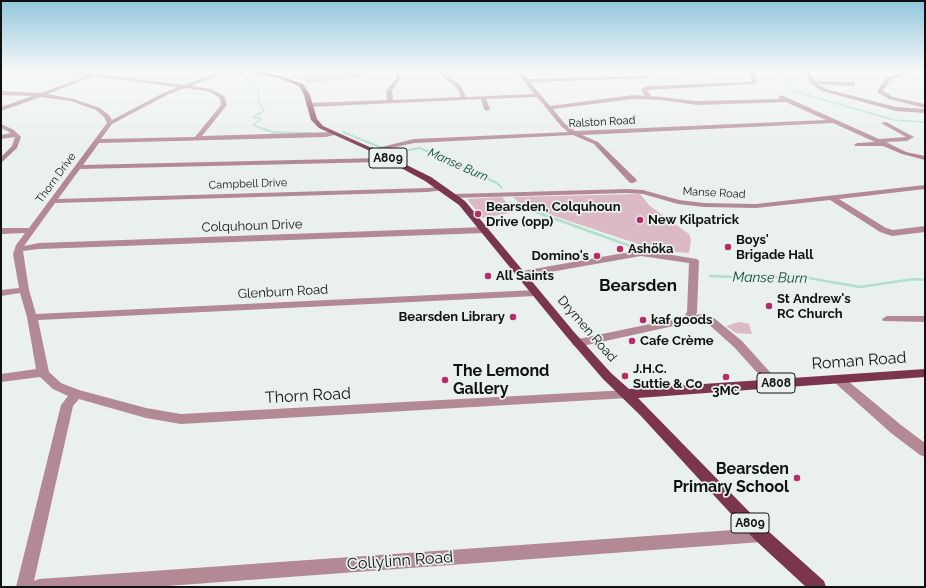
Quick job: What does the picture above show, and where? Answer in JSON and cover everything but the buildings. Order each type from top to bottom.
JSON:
[{"type":"main road","name":"Drymen Road","points":[[307,98],[314,120],[322,127],[335,134],[378,148],[389,158],[443,188],[462,203],[607,376],[628,394],[762,535],[818,587]]},
{"type":"main road","name":"Roman Road","points":[[628,394],[925,373]]},
{"type":"street","points":[[1,109],[31,98]]},
{"type":"street","points":[[62,98],[91,106],[104,114],[110,122]]},
{"type":"street","name":"Thorn Drive","points":[[19,249],[31,230],[110,122],[154,98]]},
{"type":"street","points":[[197,138],[223,108],[224,100],[222,98]]},
{"type":"street","points":[[309,105],[453,98]]},
{"type":"street","points":[[483,98],[487,109]]},
{"type":"street","points":[[541,98],[563,125],[573,134],[596,144],[633,181]]},
{"type":"street","points":[[548,108],[622,98]]},
{"type":"street","points":[[665,98],[697,103],[786,100]]},
{"type":"street","points":[[783,98],[904,153],[925,158]]},
{"type":"street","points":[[854,98],[902,110],[925,111]]},
{"type":"street","points":[[893,98],[925,106]]},
{"type":"street","name":"Ralston Road","points":[[378,148],[414,141],[834,121]]},
{"type":"street","points":[[857,145],[907,139],[911,137],[884,123]]},
{"type":"street","points":[[1,126],[16,134],[18,137],[16,147],[1,161]]},
{"type":"street","points":[[1,137],[16,134]]},
{"type":"street","points":[[98,140],[335,134]]},
{"type":"street","points":[[77,168],[381,160],[389,158]]},
{"type":"street","name":"Manse Road","points":[[454,196],[643,192],[678,202],[704,205],[756,206],[925,187]]},
{"type":"street","name":"Campbell Drive","points":[[53,201],[428,190],[443,188]]},
{"type":"street","points":[[830,197],[883,230],[892,233],[925,229]]},
{"type":"street","points":[[1,231],[31,230]]},
{"type":"street","name":"Colquhoun Drive","points":[[19,249],[39,246],[485,230]]},
{"type":"street","points":[[1,378],[43,372],[32,317],[24,290],[18,254],[19,249]]},
{"type":"street","points":[[522,274],[641,253],[694,262],[692,312],[690,318]]},
{"type":"street","points":[[1,293],[24,290]]},
{"type":"street","name":"Glenburn Road","points":[[32,317],[536,293]]},
{"type":"street","points":[[578,343],[690,318],[702,317],[710,320],[738,344],[774,384]]},
{"type":"street","points":[[887,319],[925,318]]},
{"type":"street","name":"Thorn Road","points":[[43,372],[46,377],[57,386],[76,394],[146,413],[181,419],[628,394]]},
{"type":"street","points":[[838,379],[896,429],[925,451]]},
{"type":"street","points":[[24,587],[67,405],[76,394]]},
{"type":"street","name":"Collylinn Road","points":[[39,587],[762,535]]},
{"type":"shaded area","points":[[640,194],[650,206],[689,234],[691,240],[689,253],[659,251],[521,205],[513,197]]},
{"type":"shaded area","points":[[502,197],[515,212],[482,218],[467,199]]},
{"type":"shaded area","points":[[739,322],[749,324],[752,334],[736,333],[726,326]]},
{"type":"waterway","name":"Manse Burn","points":[[258,98],[264,111],[253,117],[261,119],[253,125],[266,130]]},
{"type":"waterway","points":[[819,98],[894,120],[925,122]]},
{"type":"waterway","name":"Manse Burn","points":[[264,129],[273,132],[311,133]]},
{"type":"waterway","name":"Manse Burn","points":[[343,132],[387,150],[396,152],[420,148],[497,183],[502,188]]},
{"type":"waterway","name":"Manse Burn","points":[[512,204],[517,208],[536,212],[636,248]]},
{"type":"waterway","name":"Manse Burn","points":[[710,276],[761,278],[797,276],[860,287],[914,279],[925,280]]},
{"type":"place","name":"Bearsden, Colquhoun Drive (opp)","points":[[478,214]]},
{"type":"place","name":"New Kilpatrick","points":[[640,220]]},
{"type":"place","name":"Boys' Brigade Hall","points":[[728,247]]},
{"type":"place","name":"Ashöka","points":[[620,249]]},
{"type":"place","name":"Domino's","points":[[597,256]]},
{"type":"place","name":"All Saints","points":[[488,276]]},
{"type":"place","name":"St Andrew's RC Church","points":[[769,306]]},
{"type":"place","name":"Bearsden Library","points":[[513,317]]},
{"type":"place","name":"kaf goods","points":[[643,320]]},
{"type":"place","name":"Cafe Crème","points":[[632,341]]},
{"type":"place","name":"J.H.C. Suttie & Co","points":[[625,376]]},
{"type":"place","name":"3MC","points":[[726,377]]},
{"type":"place","name":"The Lemond Gallery","points":[[445,380]]},
{"type":"place","name":"Bearsden Primary School","points":[[797,478]]},
{"type":"district","name":"Bearsden","points":[[638,286]]}]
